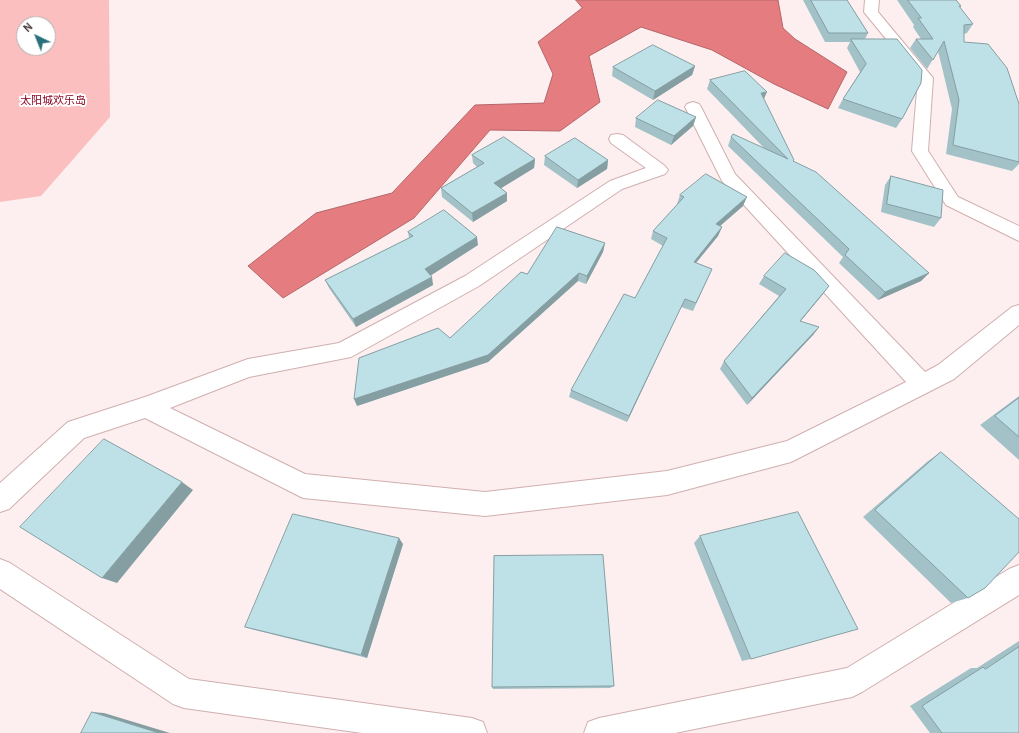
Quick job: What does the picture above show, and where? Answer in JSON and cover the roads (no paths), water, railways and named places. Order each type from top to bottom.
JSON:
[{"type":"street","points":[[872,0],[871,12],[926,78],[920,151],[952,202],[1019,234]]},
{"type":"street","points":[[693,107],[728,177],[922,384]]},
{"type":"street","points":[[0,500],[76,430],[146,407],[248,368],[343,351],[472,281],[616,185],[659,170],[617,139]]},
{"type":"street","points":[[146,407],[303,486],[485,504],[667,483],[791,452],[946,372],[1019,313]]},
{"type":"street","points":[[0,573],[184,693],[472,733]]},
{"type":"street","points":[[599,733],[852,682],[1019,580]]},
{"type":"park label","name":"太阳城欢乐岛","points":[[53,101]]}]
